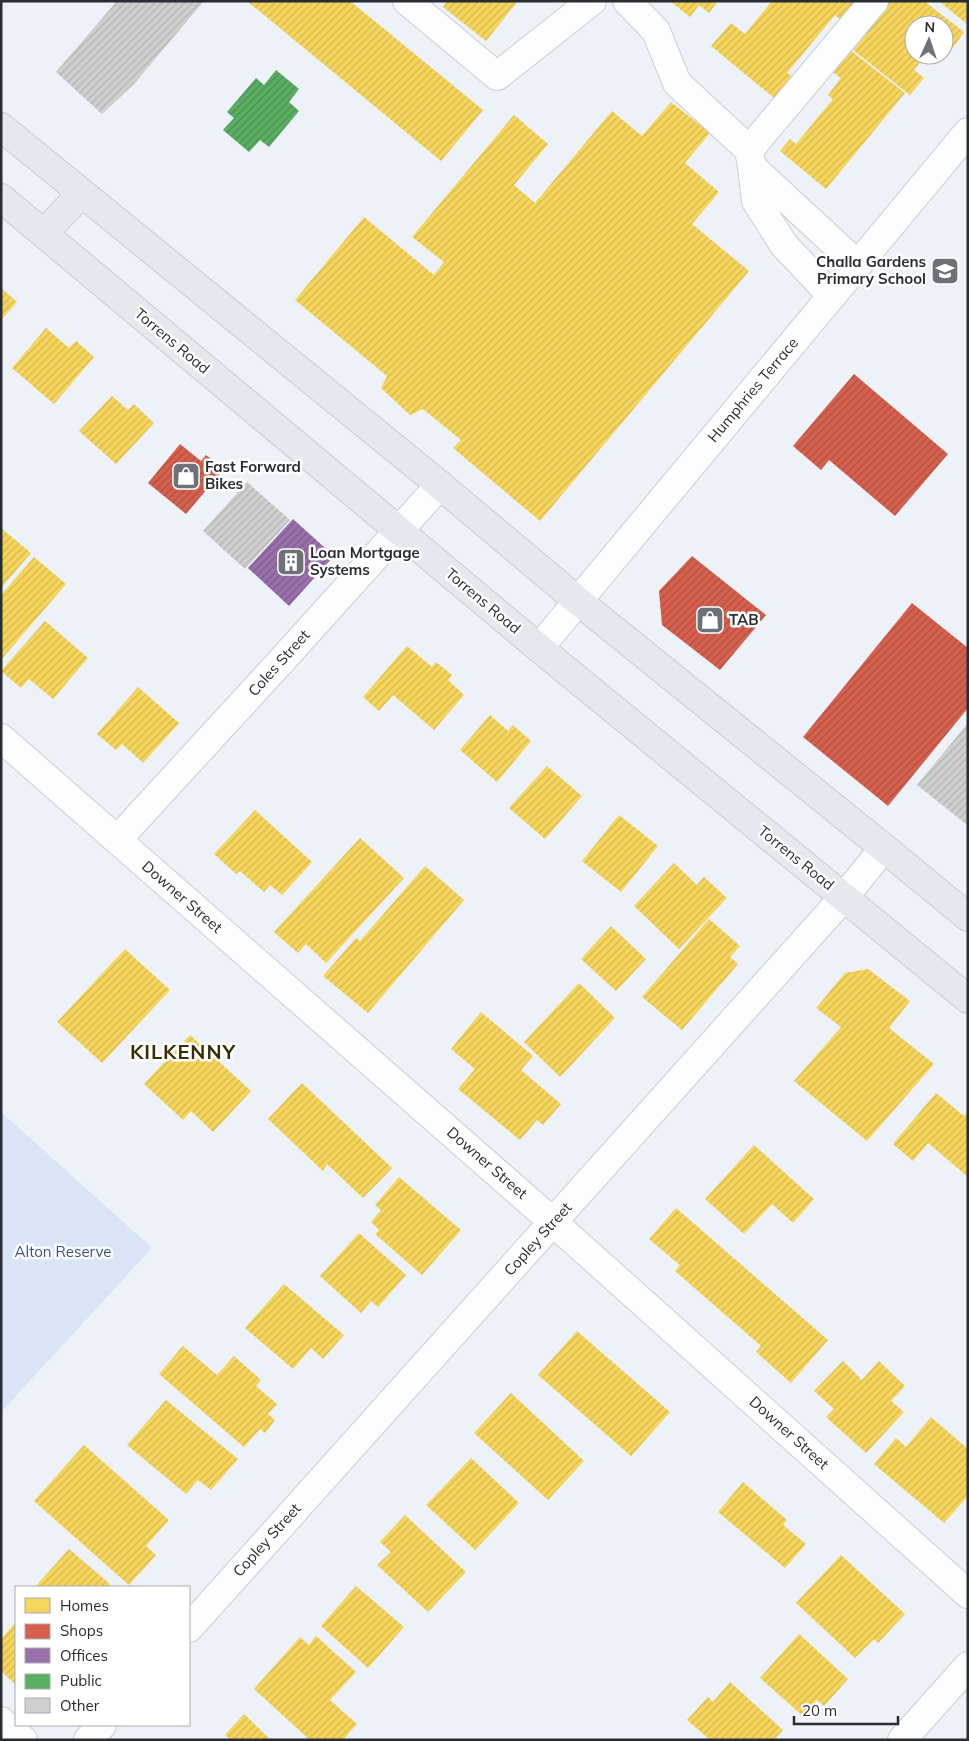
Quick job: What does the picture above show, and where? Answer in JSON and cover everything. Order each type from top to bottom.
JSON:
[{"type":"main road","points":[[1,127],[440,485],[578,601],[968,917]]},
{"type":"main road","points":[[44,233],[82,193]]},
{"type":"main road","name":"Torrens Road","points":[[1,198],[539,648],[968,999]]},
{"type":"street","points":[[407,1],[497,76],[592,1]]},
{"type":"street","points":[[627,1],[656,31],[677,83],[858,265]]},
{"type":"street","points":[[832,296],[784,245],[756,202],[751,159],[874,1]]},
{"type":"street","name":"Humphries Terrace","points":[[539,648],[968,132]]},
{"type":"street","name":"Coles Street","points":[[118,840],[440,485]]},
{"type":"street","name":"Downer Street","points":[[1,738],[553,1222],[968,1594]]},
{"type":"street","name":"Copley Street","points":[[190,1627],[844,897],[884,848]]},
{"type":"street","points":[[902,1740],[968,1666]]},
{"type":"street","points":[[1,1721],[23,1740]]},
{"type":"street","points":[[88,1740],[101,1726]]},
{"type":"green space","name":"Alton Reserve","points":[[1,1112],[152,1248],[1,1412]]},
{"type":"building: Homes","points":[[247,1],[350,1],[483,110],[441,161]]},
{"type":"building: Homes","points":[[447,1],[518,1],[486,41],[443,7]]},
{"type":"building: Homes","points":[[670,1],[718,1],[709,13],[699,5],[690,17]]},
{"type":"building: Homes","points":[[772,1],[856,1],[841,20],[835,15],[787,73],[792,76],[774,98],[711,46],[731,23],[745,34]]},
{"type":"building: Homes","points":[[882,1],[924,1],[942,15],[904,15],[904,65],[918,65],[914,70],[924,78],[910,95],[853,50],[867,33],[861,29]]},
{"type":"building: Homes","points":[[939,1],[968,1],[968,25]]},
{"type":"building: Homes","points":[[954,24],[964,32],[954,46]]},
{"type":"building: Homes","points":[[850,50],[905,93],[826,189],[780,151],[790,139],[796,144],[833,99],[828,95],[841,78],[833,72]]},
{"type":"building: Homes","points":[[671,102],[710,133],[685,163],[719,192],[692,224],[749,271],[540,521],[453,448],[461,440],[423,409],[410,415],[381,388],[387,376],[295,300],[364,217],[434,275],[444,262],[412,237],[514,115],[548,144],[514,185],[535,203],[612,111],[642,136]]},
{"type":"building: Homes","points":[[1,288],[17,302],[1,320]]},
{"type":"building: Homes","points":[[46,328],[69,348],[76,341],[94,357],[54,404],[12,368]]},
{"type":"building: Homes","points":[[112,396],[128,410],[134,404],[154,423],[116,464],[79,431]]},
{"type":"building: Homes","points":[[1,528],[31,553],[1,588]]},
{"type":"building: Homes","points":[[34,557],[66,584],[1,660],[1,595]]},
{"type":"building: Homes","points":[[45,621],[88,658],[53,699],[29,679],[21,688],[1,671]]},
{"type":"building: Homes","points":[[407,646],[432,667],[436,662],[452,675],[448,680],[464,695],[434,730],[393,695],[379,711],[363,697]]},
{"type":"building: Homes","points":[[138,687],[179,723],[143,763],[122,744],[116,750],[97,734]]},
{"type":"building: Homes","points":[[490,715],[508,731],[513,725],[531,741],[497,782],[460,750]]},
{"type":"building: Homes","points":[[547,766],[582,796],[545,839],[509,808]]},
{"type":"building: Homes","points":[[255,810],[312,862],[282,895],[270,885],[264,892],[240,871],[236,874],[214,854]]},
{"type":"building: Homes","points":[[619,815],[658,846],[621,892],[582,861]]},
{"type":"building: Homes","points":[[360,838],[404,878],[326,963],[306,944],[298,953],[274,932]]},
{"type":"building: Homes","points":[[674,863],[697,885],[704,877],[727,898],[679,949],[634,906]]},
{"type":"building: Homes","points":[[425,866],[464,900],[368,1013],[323,976],[356,938],[360,941]]},
{"type":"building: Homes","points":[[709,919],[740,946],[730,957],[738,964],[682,1030],[642,997]]},
{"type":"building: Homes","points":[[611,926],[646,959],[616,991],[581,959]]},
{"type":"building: Homes","points":[[125,949],[170,990],[102,1063],[57,1022]]},
{"type":"building: Homes","points":[[868,969],[910,1001],[889,1028],[934,1064],[867,1141],[794,1081],[841,1027],[816,1008],[845,973]]},
{"type":"building: Homes","points":[[579,983],[615,1018],[560,1077],[524,1042]]},
{"type":"building: Homes","points":[[481,1012],[533,1056],[521,1070],[561,1104],[543,1125],[537,1120],[520,1140],[458,1089],[475,1069],[451,1049]]},
{"type":"building: Homes","points":[[190,1035],[251,1091],[213,1132],[191,1111],[183,1120],[144,1084]]},
{"type":"building: Homes","points":[[302,1083],[392,1168],[363,1198],[327,1164],[323,1171],[268,1119]]},
{"type":"building: Homes","points":[[936,1093],[964,1116],[968,1112],[968,1177],[928,1143],[913,1161],[893,1144]]},
{"type":"building: Homes","points":[[754,1145],[814,1199],[793,1223],[772,1204],[744,1234],[705,1199]]},
{"type":"building: Homes","points":[[399,1177],[461,1230],[422,1275],[375,1234],[379,1230],[371,1222],[381,1210],[375,1205]]},
{"type":"building: Homes","points":[[676,1208],[828,1340],[791,1383],[756,1352],[761,1346],[675,1271],[680,1265],[649,1239]]},
{"type":"building: Homes","points":[[359,1233],[406,1275],[378,1307],[371,1301],[361,1313],[320,1276]]},
{"type":"building: Homes","points":[[284,1284],[344,1335],[323,1359],[311,1348],[293,1369],[245,1328]]},
{"type":"building: Homes","points":[[577,1331],[670,1412],[631,1456],[538,1375]]},
{"type":"building: Homes","points":[[183,1346],[217,1375],[234,1356],[261,1380],[256,1386],[277,1404],[268,1414],[275,1420],[265,1433],[260,1429],[244,1447],[159,1374]]},
{"type":"building: Homes","points":[[843,1361],[862,1380],[879,1361],[905,1386],[891,1401],[904,1412],[866,1453],[826,1417],[834,1409],[814,1391]]},
{"type":"building: Homes","points":[[511,1393],[584,1461],[548,1500],[474,1433]]},
{"type":"building: Homes","points":[[166,1400],[238,1459],[211,1490],[198,1480],[186,1494],[127,1445]]},
{"type":"building: Homes","points":[[931,1417],[968,1449],[968,1496],[944,1523],[874,1464],[896,1438],[906,1447]]},
{"type":"building: Homes","points":[[84,1445],[169,1520],[146,1546],[156,1555],[129,1585],[34,1501]]},
{"type":"building: Homes","points":[[471,1458],[519,1503],[475,1550],[426,1505]]},
{"type":"building: Homes","points":[[743,1482],[787,1520],[783,1525],[806,1544],[785,1568],[718,1512]]},
{"type":"building: Homes","points":[[405,1515],[466,1572],[428,1612],[377,1565],[391,1552],[380,1542]]},
{"type":"building: Homes","points":[[69,1549],[110,1584],[109,1586],[36,1586]]},
{"type":"building: Homes","points":[[841,1555],[905,1614],[878,1643],[874,1639],[855,1658],[796,1603]]},
{"type":"building: Homes","points":[[356,1586],[404,1627],[368,1668],[321,1626]]},
{"type":"building: Homes","points":[[15,1623],[15,1684],[1,1671],[1,1639]]},
{"type":"building: Homes","points":[[799,1634],[848,1679],[824,1706],[817,1700],[803,1716],[760,1678]]},
{"type":"building: Homes","points":[[316,1636],[356,1672],[330,1700],[357,1724],[343,1740],[310,1740],[254,1689],[300,1637],[309,1645]]},
{"type":"building: Homes","points":[[730,1682],[783,1730],[774,1740],[710,1740],[687,1720],[708,1697],[713,1702]]},
{"type":"building: Homes","points":[[244,1714],[271,1740],[231,1740],[225,1735]]},
{"type":"building: Shops","points":[[854,374],[948,454],[895,516],[829,460],[821,470],[793,446]]},
{"type":"building: Shops","name":"Fast Forward Bikes","points":[[180,444],[201,461],[206,455],[224,469],[186,514],[148,483]]},
{"type":"building: Shops","points":[[692,556],[766,615],[720,670],[662,625],[659,591]]},
{"type":"building: Shops","points":[[912,603],[968,648],[968,708],[888,806],[803,737]]},
{"type":"building: Offices","name":"Loan Mortgage Systems","points":[[293,519],[334,556],[289,606],[248,568]]},
{"type":"building: Public","points":[[276,70],[299,89],[289,102],[299,111],[269,147],[260,140],[249,152],[223,130],[234,118],[227,112],[256,78],[264,85]]},
{"type":"building: Other","points":[[117,1],[204,1],[134,84],[102,114],[56,72]]},
{"type":"building: Other","points":[[247,482],[290,520],[245,569],[203,531]]},
{"type":"building: Other","points":[[968,723],[968,822],[966,824],[917,785]]},
{"type":"place","name":"Challa Gardens Primary School","points":[[945,271]]},
{"type":"place","name":"Fast Forward Bikes","points":[[186,476]]},
{"type":"place","name":"Loan Mortgage Systems","points":[[291,562]]},
{"type":"place","name":"TAB","points":[[710,620]]},
{"type":"district","name":"KILKENNY","points":[[183,1052]]}]
